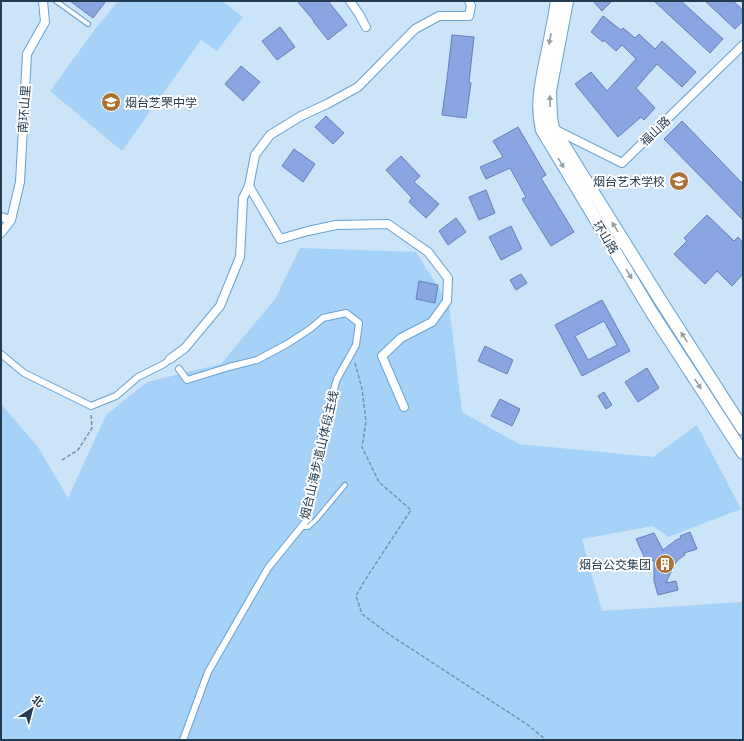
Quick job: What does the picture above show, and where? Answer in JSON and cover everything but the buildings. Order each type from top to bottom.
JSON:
[{"type":"main road","name":"环山路","points":[[557,1],[540,88],[538,108],[542,130],[652,313],[743,454]]},
{"type":"main road","name":"环山路","points":[[567,1],[550,91],[553,128],[743,429]]},
{"type":"street","name":"南环山里","points":[[11,220],[20,182],[27,54],[45,22],[43,1]]},
{"type":"street","points":[[350,1],[366,27]]},
{"type":"street","points":[[1,354],[24,373],[91,406],[116,396],[138,377],[164,364],[185,348],[220,306],[240,257],[243,198],[249,186],[255,155],[270,135],[301,116],[358,87],[415,29],[439,16],[469,16],[471,6],[469,1]]},
{"type":"street","name":"福山路","points":[[553,128],[622,163],[743,45]]},
{"type":"street","points":[[249,186],[280,239],[336,225],[388,224],[428,252],[448,278],[447,301],[432,322],[401,338],[382,356],[404,407]]},
{"type":"street","points":[[1,217],[11,220],[1,233]]},
{"type":"street","name":"烟台山海步道山体段主线","points":[[179,369],[187,380],[257,360],[287,344],[310,329],[323,318],[346,313],[359,324],[356,345],[337,379],[328,408],[306,521],[268,568],[208,672],[183,740]]},
{"type":"lane","points":[[56,1],[88,24]]},
{"type":"lane","points":[[301,527],[308,527],[315,521],[345,485]]},
{"type":"path","points":[[352,352],[362,389],[366,421],[362,447],[379,482],[411,510],[356,596],[362,614],[390,635],[528,725],[546,740]]},
{"type":"path","points":[[62,460],[78,450],[92,428],[91,406]]},
{"type":"shaded area","name":"烟台芝罘中学","points":[[118,1],[222,1],[243,17],[217,51],[201,40],[122,151],[50,91],[96,28]]},
{"type":"shaded area","points":[[300,248],[416,252],[449,304],[462,412],[519,444],[653,457],[697,425],[741,509],[668,537],[653,526],[582,539],[602,611],[743,602],[743,740],[1,740],[1,404],[38,447],[68,498],[106,415],[147,382],[221,364],[275,299]]},
{"type":"place","name":"烟台芝罘中学","points":[[111,102]]},
{"type":"place","name":"烟台艺术学校","points":[[679,181]]},
{"type":"place","name":"烟台公交集团","points":[[665,564]]}]
